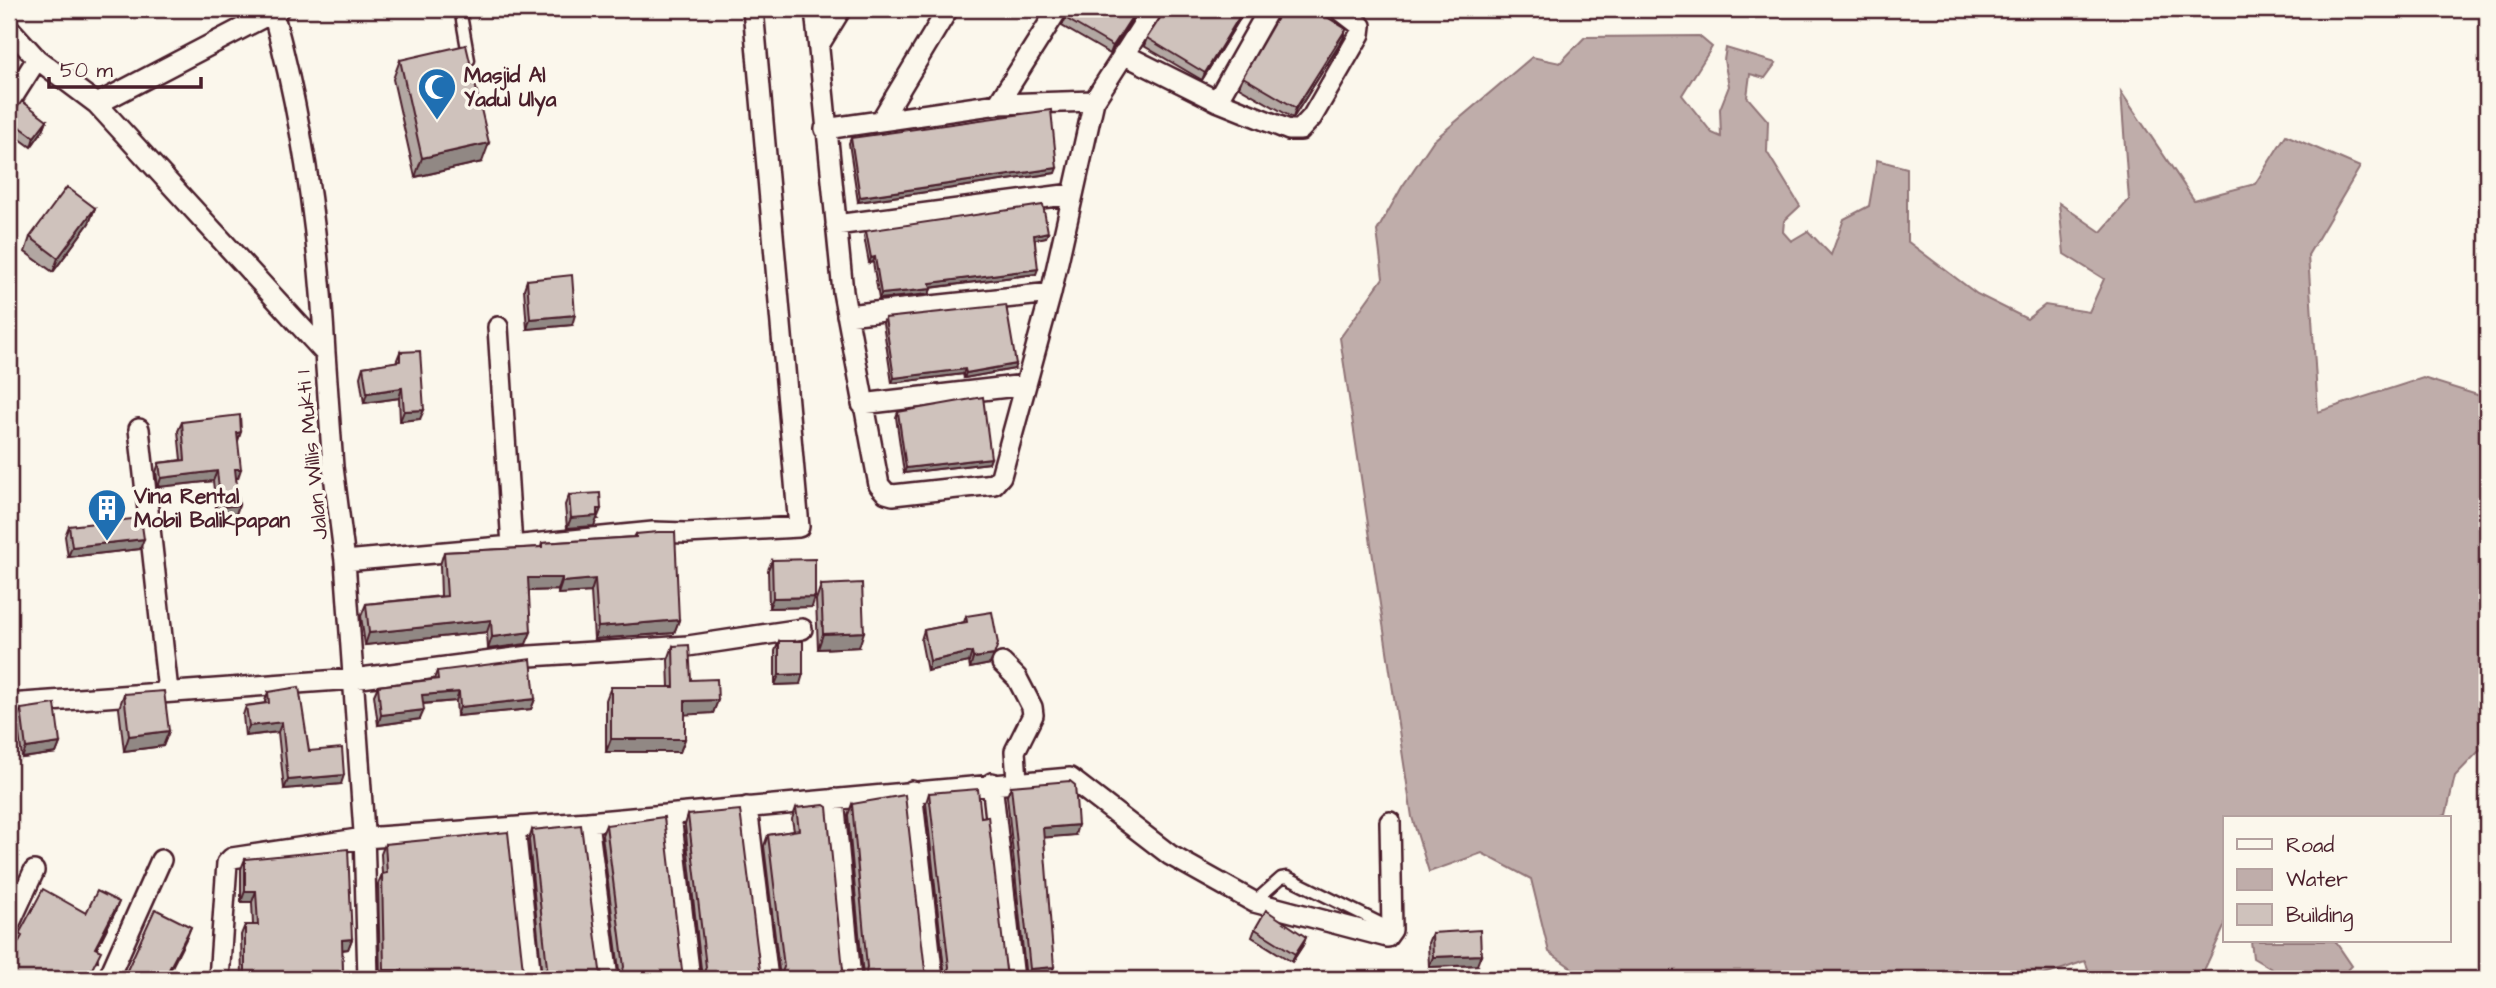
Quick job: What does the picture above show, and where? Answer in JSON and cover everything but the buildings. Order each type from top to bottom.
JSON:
[{"type":"street","points":[[345,561],[653,532],[686,533],[799,527],[753,9]]},
{"type":"street","points":[[816,9],[825,129],[847,314],[879,485],[886,493],[893,495],[994,484],[1006,467],[1025,385],[1051,293],[1094,101],[1153,9]]},
{"type":"street","points":[[819,45],[841,9]]},
{"type":"street","points":[[882,119],[948,9]]},
{"type":"street","points":[[998,104],[1058,9]]},
{"type":"street","points":[[1217,101],[1269,9]]},
{"type":"street","points":[[1123,54],[1217,101],[1289,130],[1300,130],[1311,117],[1360,34],[1361,26],[1339,9]]},
{"type":"street","points":[[97,104],[276,10],[309,169],[320,259],[324,353]]},
{"type":"street","name":"Jalan Willis Mukti 1","points":[[9,28],[37,59],[97,104],[324,353],[345,561],[362,799],[368,979]]},
{"type":"street","points":[[9,103],[37,59]]},
{"type":"street","points":[[825,129],[998,104],[1094,101]]},
{"type":"street","points":[[836,225],[1072,194]]},
{"type":"street","points":[[847,314],[1051,293]]},
{"type":"street","points":[[498,327],[513,545]]},
{"type":"street","points":[[862,404],[1025,385]]},
{"type":"street","points":[[139,429],[168,691]]},
{"type":"street","points":[[9,704],[353,679],[530,656],[688,646],[803,629]]},
{"type":"street","points":[[1002,663],[1017,678],[1032,707],[1033,715],[1017,744],[1016,770]]},
{"type":"street","points":[[219,979],[225,871],[232,858],[364,835],[515,828],[834,799],[992,783],[1016,770],[1070,778],[1170,855],[1254,902],[1387,937],[1392,930],[1390,821]]},
{"type":"street","points":[[992,783],[1014,979]]},
{"type":"street","points":[[912,791],[933,979]]},
{"type":"street","points":[[834,799],[851,979]]},
{"type":"street","points":[[747,807],[768,979]]},
{"type":"street","points":[[671,815],[690,979]]},
{"type":"street","points":[[588,822],[608,979]]},
{"type":"street","points":[[515,828],[531,979]]},
{"type":"street","points":[[108,979],[161,860]]},
{"type":"street","points":[[9,925],[34,871]]},
{"type":"lane","points":[[460,9],[471,73]]},
{"type":"lane","points":[[1254,902],[1281,878],[1287,877],[1392,930]]},
{"type":"water","points":[[1699,36],[1712,47],[1682,95],[1712,133],[1721,137],[1720,109],[1729,86],[1724,60],[1726,48],[1776,63],[1765,78],[1750,74],[1747,97],[1768,121],[1767,152],[1800,206],[1784,221],[1783,232],[1791,241],[1808,231],[1831,255],[1844,219],[1869,206],[1877,160],[1907,168],[1907,241],[1977,294],[2027,319],[2045,305],[2089,312],[2104,279],[2064,254],[2059,203],[2101,232],[2129,200],[2121,92],[2194,200],[2255,184],[2286,135],[2360,167],[2308,255],[2318,412],[2423,378],[2487,398],[2487,712],[2479,717],[2483,747],[2455,776],[2446,815],[2223,816],[2223,929],[2200,979],[2092,979],[2085,961],[2021,980],[1978,973],[1959,979],[1599,979],[1579,973],[1549,952],[1531,879],[1482,853],[1429,872],[1412,817],[1340,338],[1383,278],[1377,231],[1433,141],[1532,57],[1560,63],[1585,37]]},
{"type":"water","points":[[2251,942],[2336,942],[2352,966],[2339,979],[2285,977],[2253,958]]},
{"type":"place","name":"Masjid Al Yadul Ulya","points":[[437,121]]},
{"type":"place","name":"Vina Rental Mobil Balikpapan","points":[[107,542]]}]
